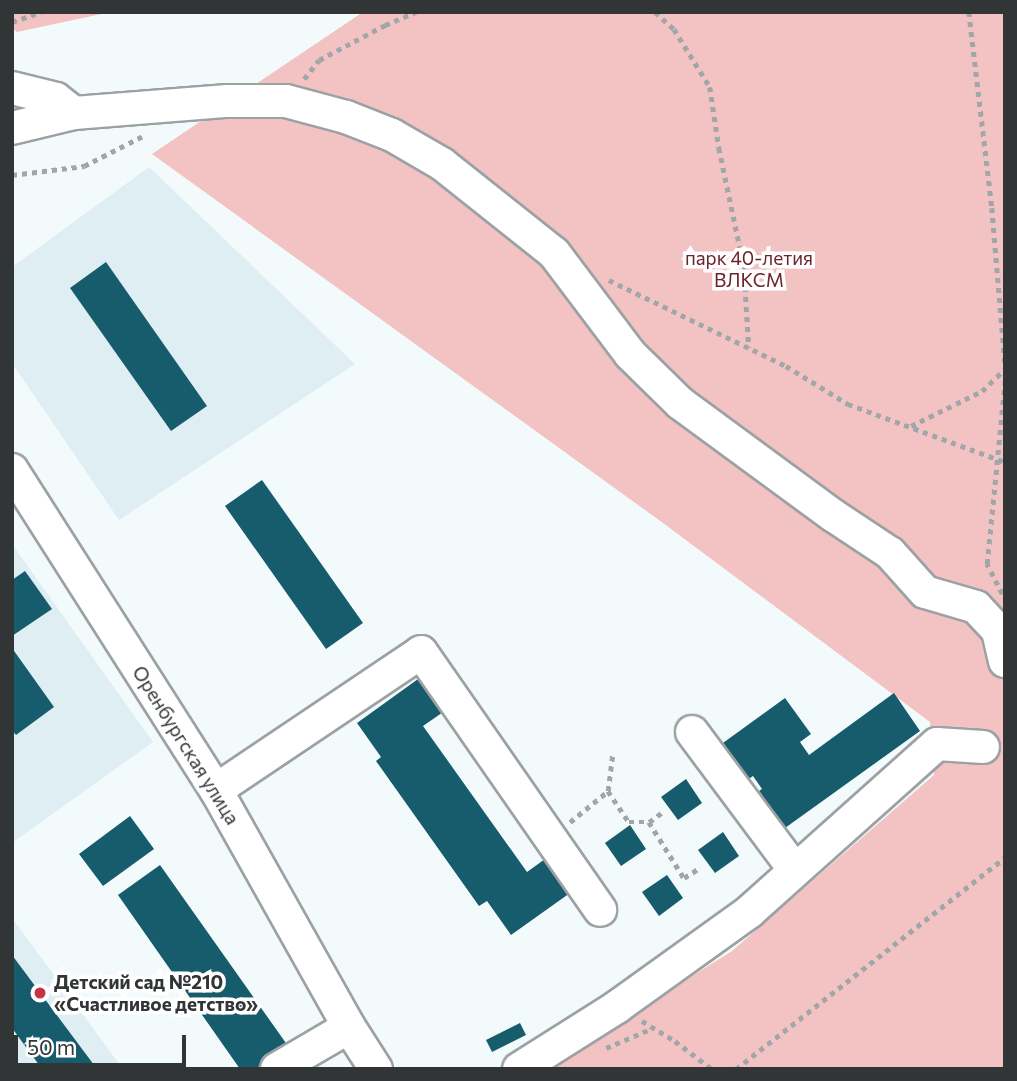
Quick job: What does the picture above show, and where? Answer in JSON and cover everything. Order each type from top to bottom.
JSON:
[{"type":"street","points":[[12,88],[56,99],[74,113]]},
{"type":"street","points":[[12,128],[74,113],[228,101],[286,101],[346,117],[392,135],[442,164],[554,253],[630,354],[680,403],[834,516],[890,553],[925,592],[976,607],[1003,640]]},
{"type":"street","name":"Оренбургская улица","points":[[12,470],[216,790],[349,1027],[376,1069]]},
{"type":"street","points":[[216,790],[421,652],[600,910]]},
{"type":"street","points":[[692,732],[796,870]]},
{"type":"street","points":[[519,1069],[617,1006],[749,912],[937,744],[983,747]]},
{"type":"street","points":[[277,1069],[349,1027]]},
{"type":"path","points":[[12,22],[41,12]]},
{"type":"path","points":[[286,101],[319,61],[385,25],[416,12]]},
{"type":"path","points":[[655,12],[674,29],[710,87],[719,148],[744,267],[749,348]]},
{"type":"path","points":[[969,12],[992,208],[1005,363]]},
{"type":"path","points":[[12,175],[84,166],[111,155],[151,131]]},
{"type":"path","points":[[603,277],[786,366],[848,404],[1005,462]]},
{"type":"path","points":[[911,426],[982,391],[1005,369]]},
{"type":"path","points":[[1005,382],[987,564],[1005,600]]},
{"type":"path","points":[[613,752],[608,791],[629,822],[649,822],[664,811]]},
{"type":"path","points":[[550,838],[608,791]]},
{"type":"path","points":[[649,822],[684,878],[701,867]]},
{"type":"path","points":[[736,1069],[1005,857]]},
{"type":"path","points":[[617,1006],[675,1041],[712,1069]]},
{"type":"shaded area","points":[[149,167],[355,364],[119,520],[12,363],[12,267]]},
{"type":"shaded area","points":[[12,544],[153,742],[12,843]]},
{"type":"shaded area","name":"Детский сад №210 «Счастливое детство»","points":[[12,918],[123,1069],[12,1069]]},
{"type":"green space","points":[[12,12],[111,12],[17,32],[12,28]]},
{"type":"green space","name":"парк 40-летия ВЛКСМ","points":[[363,12],[1005,12],[1005,1069],[544,1069],[732,951],[934,775],[930,722],[663,523],[152,154]]},
{"type":"building","points":[[106,262],[207,406],[171,431],[70,288]]},
{"type":"building","points":[[262,480],[363,623],[326,649],[225,506]]},
{"type":"building","points":[[25,571],[52,609],[12,636],[12,580]]},
{"type":"building","points":[[12,648],[54,707],[16,735],[12,730]]},
{"type":"building","points":[[425,674],[449,708],[423,726],[527,872],[552,854],[577,888],[511,935],[487,901],[479,906],[376,761],[381,757],[357,723]]},
{"type":"building","points":[[894,693],[920,731],[785,828],[759,791],[762,789],[753,776],[741,784],[716,748],[785,698],[811,734],[800,742],[809,755]]},
{"type":"building","points":[[686,779],[702,803],[678,820],[661,797]]},
{"type":"building","points":[[130,816],[154,849],[103,886],[79,854]]},
{"type":"building","points":[[630,825],[646,849],[621,866],[605,843]]},
{"type":"building","points":[[723,832],[739,856],[715,873],[698,850]]},
{"type":"building","points":[[160,865],[288,1046],[255,1069],[240,1069],[118,895]]},
{"type":"building","points":[[667,875],[683,898],[659,916],[642,892]]},
{"type":"building","points":[[12,955],[97,1069],[42,1069],[12,1028]]},
{"type":"building","points":[[520,1023],[526,1035],[492,1052],[486,1040]]},
{"type":"place","name":"Детский сад №210 «Счастливое детство»","points":[[40,993]]}]
